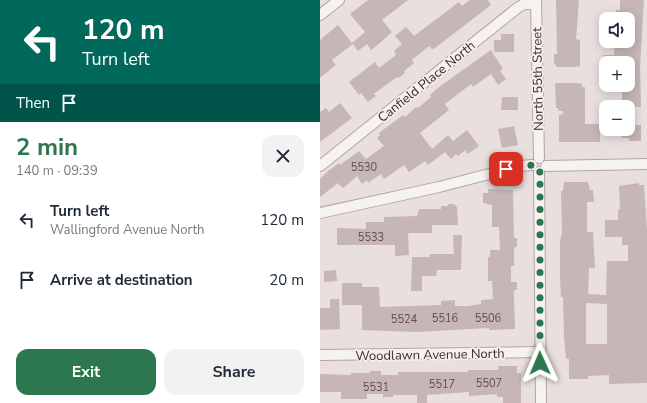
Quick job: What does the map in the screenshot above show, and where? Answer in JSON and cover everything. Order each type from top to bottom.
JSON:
[{"type":"street","points":[[320,15],[339,0]]},
{"type":"street","name":"North 55th Street","points":[[536,2],[541,403]]},
{"type":"street","name":"Canfield Place North","points":[[320,166],[516,9],[524,4],[536,2]]},
{"type":"street","points":[[320,213],[439,187],[520,166],[647,164]]},
{"type":"street","name":"Woodlawn Avenue North","points":[[320,355],[540,352]]},
{"type":"building","points":[[368,0],[408,0],[382,20],[392,32],[380,43],[371,50],[367,44],[358,51],[353,44],[332,60],[336,65],[320,78],[320,40],[338,25],[352,43],[365,32],[350,14]]},
{"type":"building","points":[[470,0],[488,0],[491,5],[435,48],[432,49],[429,46],[412,60],[414,63],[404,71],[405,73],[399,78],[394,79],[374,94],[376,96],[368,102],[361,93],[359,95],[349,82],[375,62],[379,68],[396,55],[394,51],[402,44],[395,36],[406,27],[414,36],[459,2],[462,6]]},
{"type":"building","points":[[556,0],[579,0],[576,39],[580,40],[580,66],[557,67],[554,63],[554,54],[557,54]]},
{"type":"building","points":[[620,0],[644,0],[640,68],[641,107],[635,107],[635,100],[622,100],[622,92],[635,92],[635,56],[603,56],[614,55],[614,48],[635,48],[635,12],[616,12],[616,10],[620,10]]},
{"type":"building","points":[[501,34],[514,34],[514,52],[494,52],[494,40],[501,40]]},
{"type":"building","points":[[491,50],[503,69],[500,71],[506,79],[498,85],[491,74],[473,87],[471,84],[445,104],[449,110],[420,133],[432,149],[448,135],[453,141],[467,130],[479,146],[468,154],[465,150],[458,156],[456,154],[451,159],[445,152],[428,165],[425,161],[409,172],[404,165],[384,179],[381,174],[368,183],[367,180],[362,184],[357,176],[343,188],[338,183],[320,197],[320,179],[328,171],[339,163],[340,165],[359,151],[366,159],[384,146],[377,138],[380,135],[379,133],[403,115],[405,117],[416,107],[418,108],[431,97],[430,95],[439,87]]},
{"type":"building","points":[[555,83],[582,84],[582,87],[585,87],[585,124],[599,124],[600,142],[559,142],[559,115],[563,114],[563,111],[558,111],[558,108],[556,108]]},
{"type":"building","points":[[502,97],[518,97],[518,110],[501,110]]},
{"type":"building","points":[[340,103],[352,118],[320,142],[320,112],[326,108],[329,112]]},
{"type":"building","points":[[635,125],[641,125],[641,141],[629,141],[629,138],[622,138],[622,136],[635,136]]},
{"type":"building","points":[[514,126],[518,145],[502,148],[498,129]]},
{"type":"building","points":[[564,182],[588,182],[590,190],[593,190],[594,202],[587,202],[587,232],[593,232],[595,268],[589,268],[588,294],[606,295],[607,261],[628,261],[628,245],[622,245],[622,237],[605,237],[605,220],[618,220],[618,209],[620,209],[619,186],[639,183],[639,185],[644,185],[647,230],[647,383],[609,384],[609,375],[588,376],[588,379],[569,379],[569,359],[566,359],[563,297],[561,297],[560,278],[560,241],[562,233],[561,191],[563,191]],"holes":[[[586,303],[607,304],[607,344],[586,344]]]},
{"type":"building","points":[[488,189],[513,190],[514,238],[517,238],[517,246],[514,248],[514,266],[511,266],[511,282],[517,282],[517,290],[514,290],[515,329],[489,330],[489,328],[417,332],[362,330],[362,305],[342,305],[342,283],[362,283],[362,287],[379,287],[380,307],[441,305],[441,301],[455,300],[455,306],[468,306],[481,304],[481,300],[493,299],[492,281],[488,281],[488,257],[490,257],[490,250],[500,250],[499,227],[492,227],[492,205],[483,203],[483,193],[488,193]]},
{"type":"building","points":[[448,204],[454,204],[457,207],[458,225],[432,225],[432,233],[408,233],[409,255],[395,256],[395,245],[337,245],[337,228],[366,229],[366,222],[384,222],[384,217],[417,216],[419,209],[441,209],[441,206],[448,206]]},
{"type":"building","points":[[453,235],[462,235],[461,270],[437,270],[436,276],[422,276],[422,291],[411,291],[412,257],[430,257],[430,254],[454,254]]},
{"type":"building","points":[[336,270],[337,281],[324,282],[324,271]]},
{"type":"building","points":[[330,299],[339,299],[340,329],[320,330],[320,308],[330,308]]},
{"type":"building","points":[[498,366],[517,366],[517,373],[521,373],[521,403],[503,403],[503,397],[497,397],[497,394],[469,396],[469,392],[427,395],[427,403],[417,403],[417,395],[393,395],[393,397],[383,397],[383,394],[367,394],[367,399],[341,399],[341,392],[320,392],[320,374],[351,375],[351,373],[370,373],[370,371],[381,371],[381,375],[398,375],[398,372],[468,372],[468,370],[498,370]]},
{"type":"route","points":[[506,169],[532,165],[532,168],[536,172],[540,172],[540,363]]}]
